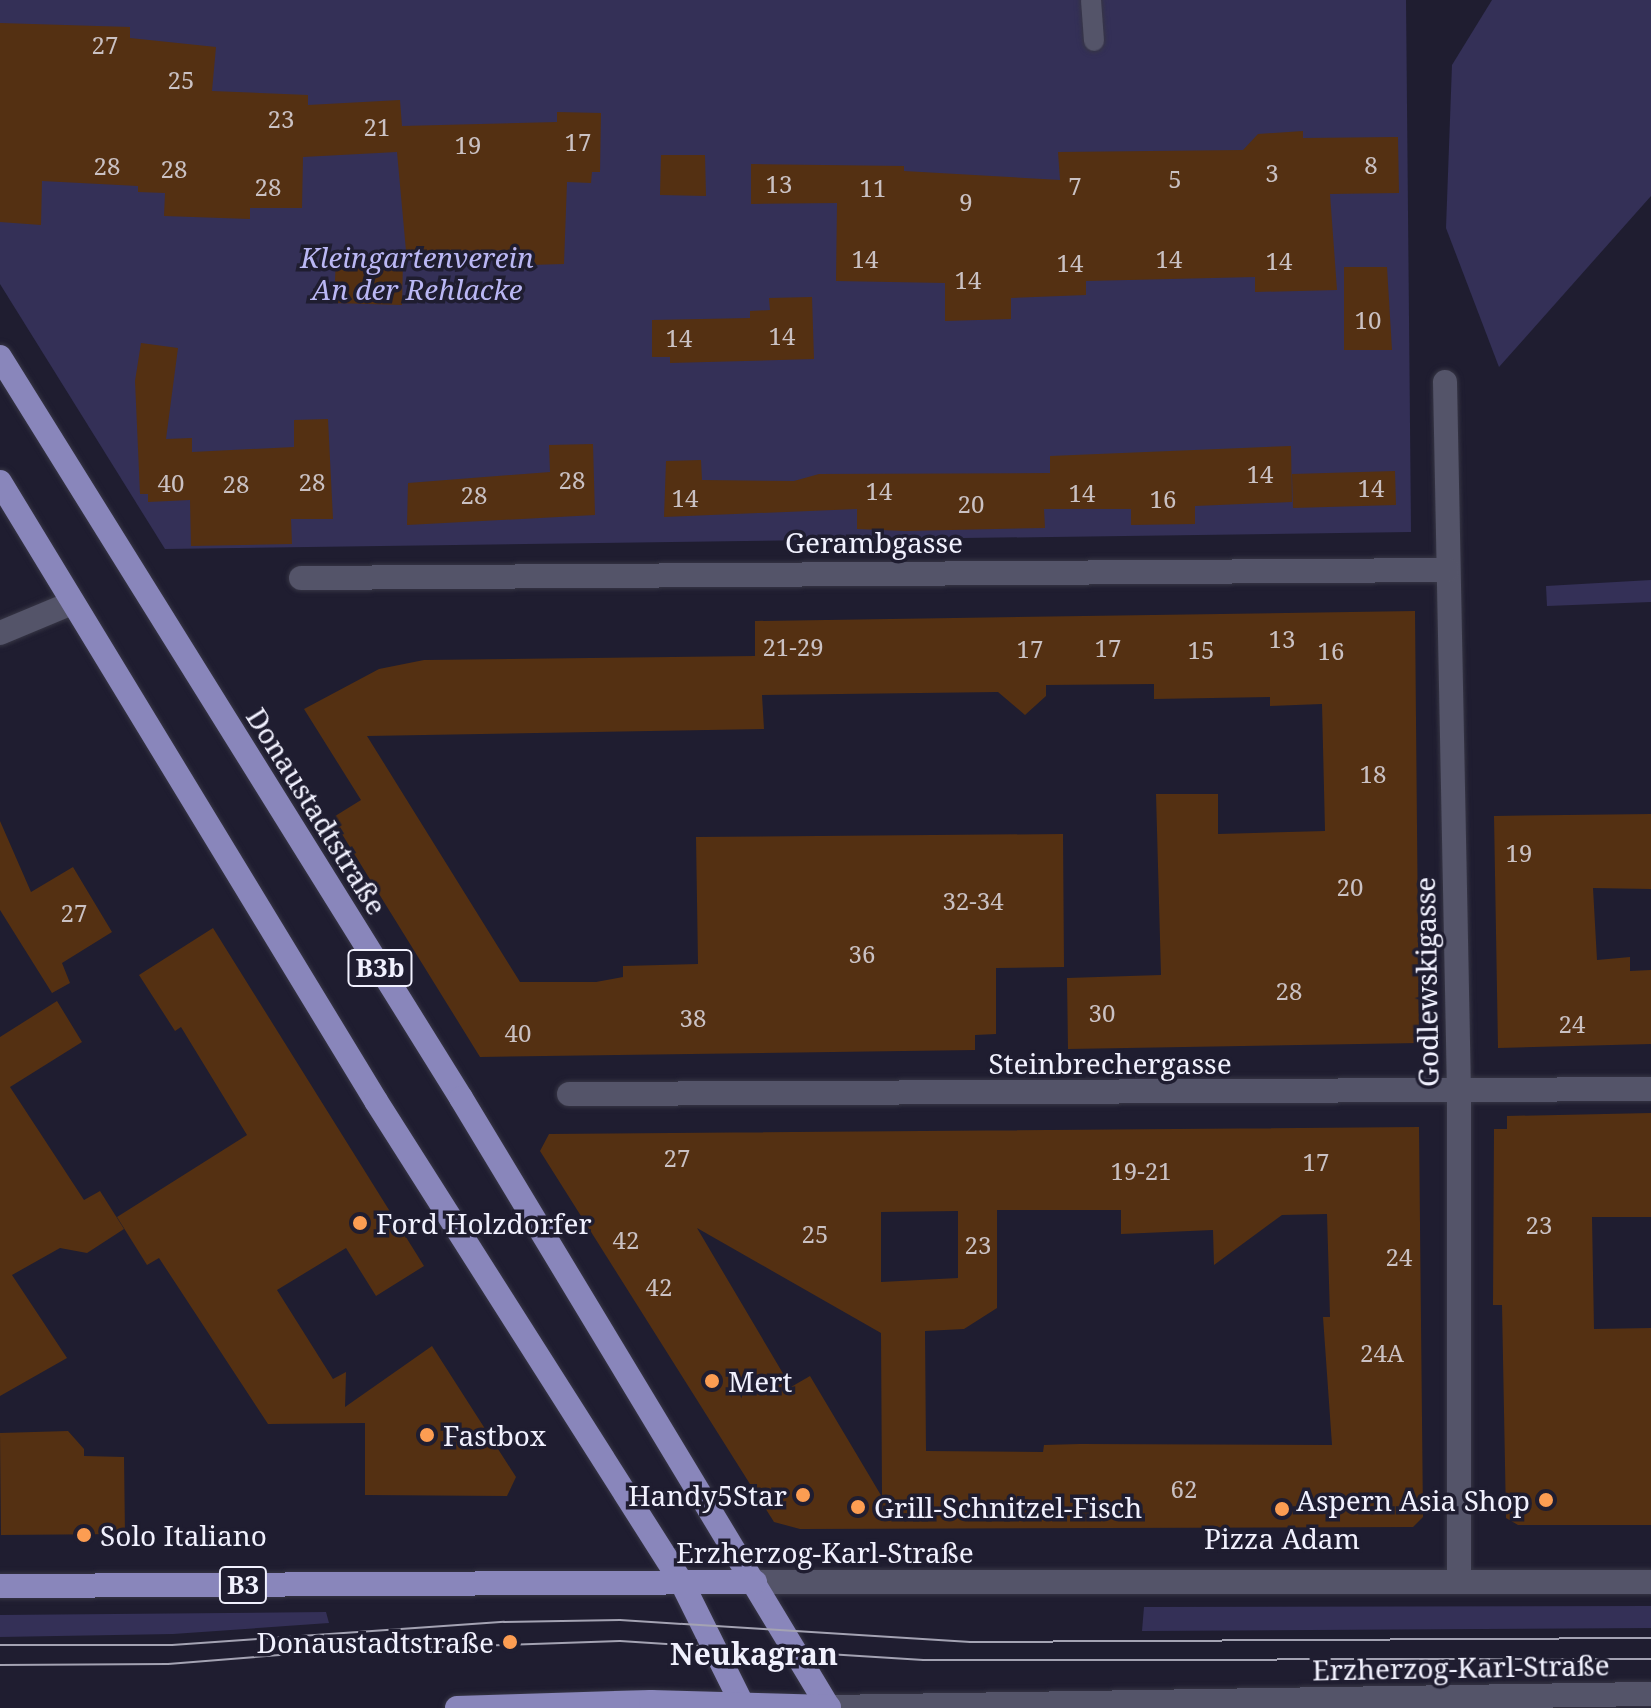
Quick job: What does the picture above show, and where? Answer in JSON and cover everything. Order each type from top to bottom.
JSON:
[{"type":"main road","name":"Donaustadtstraße","points":[[0,357],[461,1098],[829,1707]]},
{"type":"main road","name":"B3b","points":[[0,482],[368,1087],[682,1583],[744,1707]]},
{"type":"main road","name":"Erzherzog-Karl-Straße","points":[[0,1586],[755,1582]]},
{"type":"main road","name":"Erzherzog-Karl-Straße","points":[[457,1708],[651,1702],[829,1707]]},
{"type":"street","name":"Godlewskigasse","points":[[1445,382],[1459,1091],[1459,1581]]},
{"type":"street","name":"Gerambgasse","points":[[301,578],[1447,570]]},
{"type":"street","points":[[0,633],[72,603]]},
{"type":"street","name":"Steinbrechergasse","points":[[569,1094],[1651,1089]]},
{"type":"street","name":"Erzherzog-Karl-Straße","points":[[755,1582],[1651,1582]]},
{"type":"street","name":"Erzherzog-Karl-Straße","points":[[829,1707],[1651,1694]]},
{"type":"lane","points":[[1091,0],[1094,41]]},
{"type":"green space","name":"Kleingartenverein An der Rehlacke","points":[[0,0],[1406,0],[1411,532],[165,549],[0,284]]},
{"type":"green space","points":[[1492,0],[1651,0],[1651,196],[1499,367],[1446,228],[1452,65]]},
{"type":"green space","points":[[1651,580],[1651,602],[1547,606],[1546,586]]},
{"type":"green space","points":[[1651,1606],[1651,1628],[1142,1631],[1144,1607]]},
{"type":"green space","points":[[326,1612],[329,1623],[173,1634],[0,1637],[0,1615]]},
{"type":"building","points":[[0,23],[130,27],[130,38],[216,47],[212,91],[308,95],[308,105],[400,100],[402,126],[557,122],[557,112],[601,113],[600,172],[592,172],[591,183],[567,182],[564,264],[530,265],[529,250],[406,251],[397,152],[303,157],[302,208],[250,208],[250,219],[164,216],[165,193],[138,192],[138,186],[42,181],[41,225],[0,222]]},
{"type":"building","points":[[1303,131],[1303,138],[1398,137],[1399,193],[1330,194],[1337,290],[1255,292],[1255,277],[1086,281],[1086,295],[1011,298],[1011,319],[945,321],[945,283],[836,281],[837,203],[751,204],[751,164],[904,166],[904,171],[1060,180],[1058,152],[1243,150],[1258,134]]},
{"type":"building","points":[[661,155],[705,155],[706,196],[660,195]]},
{"type":"building","points":[[336,258],[403,260],[402,305],[334,303]]},
{"type":"building","points":[[1344,267],[1387,267],[1392,350],[1344,350]]},
{"type":"building","points":[[812,297],[814,359],[670,363],[670,357],[652,357],[652,320],[750,318],[750,311],[770,310],[769,298]]},
{"type":"building","points":[[141,343],[178,348],[166,439],[192,438],[192,452],[294,447],[294,420],[328,419],[333,519],[291,519],[292,544],[191,546],[190,500],[148,502],[148,494],[140,494],[135,381]]},
{"type":"building","points":[[593,444],[595,515],[407,525],[408,483],[550,472],[549,445]]},
{"type":"building","points":[[1291,446],[1292,502],[1195,506],[1195,524],[1131,525],[1131,509],[1044,509],[1045,528],[905,531],[857,529],[857,509],[664,517],[666,461],[701,460],[702,480],[794,481],[819,474],[1050,473],[1050,456]]},
{"type":"building","points":[[1395,471],[1396,505],[1293,508],[1292,474]]},
{"type":"building","points":[[1415,611],[1419,1043],[1068,1049],[1067,978],[1161,975],[1156,794],[1218,794],[1218,834],[1325,831],[1322,704],[1270,706],[1270,697],[1154,699],[1154,684],[1046,685],[1046,696],[1025,715],[998,692],[762,695],[764,729],[367,736],[520,982],[596,982],[623,977],[623,966],[698,964],[696,837],[1063,834],[1064,967],[996,968],[996,1034],[975,1035],[975,1050],[480,1057],[332,818],[361,800],[304,709],[379,669],[424,660],[755,656],[755,621]]},
{"type":"building","points":[[1651,814],[1651,889],[1593,888],[1597,960],[1630,957],[1630,971],[1651,970],[1651,1044],[1498,1048],[1494,816]]},
{"type":"building","points":[[0,821],[31,892],[73,867],[112,932],[62,963],[70,983],[52,993],[0,910]]},
{"type":"building","points":[[213,928],[424,1266],[376,1296],[346,1248],[277,1290],[333,1379],[346,1372],[345,1407],[432,1346],[516,1477],[507,1496],[365,1495],[365,1423],[268,1424],[159,1258],[147,1265],[117,1217],[247,1135],[181,1027],[175,1031],[139,975]]},
{"type":"building","points":[[57,1001],[82,1042],[10,1087],[84,1200],[100,1191],[124,1229],[87,1253],[60,1248],[12,1275],[67,1358],[0,1396],[0,1037]]},
{"type":"building","points":[[1651,1113],[1651,1217],[1592,1217],[1594,1329],[1651,1328],[1651,1525],[1518,1525],[1506,1518],[1502,1305],[1493,1305],[1494,1129],[1507,1129],[1507,1116]]},
{"type":"building","points":[[1419,1127],[1423,1517],[1413,1527],[800,1529],[774,1522],[540,1151],[549,1134]],"holes":[[[997,1210],[1121,1210],[1121,1234],[1213,1230],[1214,1265],[1282,1215],[1327,1214],[1330,1317],[1323,1317],[1332,1445],[1080,1444],[1044,1445],[1043,1452],[926,1451],[925,1331],[964,1329],[997,1308]],[[958,1211],[958,1278],[881,1282],[881,1212]],[[697,1228],[881,1333],[882,1497],[810,1376],[791,1387]]]},
{"type":"building","points":[[68,1431],[84,1449],[84,1456],[124,1457],[125,1534],[1,1535],[0,1433]]},
{"type":"tram line","points":[[0,1645],[172,1645],[504,1622],[620,1620],[970,1642],[1651,1638]]},
{"type":"tram line","points":[[0,1665],[168,1664],[330,1651],[620,1641],[923,1660],[1651,1659]]},
{"type":"place","name":"Ford Holzdorfer","points":[[360,1223]]},
{"type":"place","name":"Mert","points":[[712,1381]]},
{"type":"place","name":"Fastbox","points":[[427,1435]]},
{"type":"place","name":"Handy5Star","points":[[803,1495]]},
{"type":"place","name":"Aspern Asia Shop","points":[[1546,1500]]},
{"type":"place","name":"Grill-Schnitzel-Fisch","points":[[858,1507]]},
{"type":"place","name":"Pizza Adam","points":[[1282,1509]]},
{"type":"place","name":"Solo Italiano","points":[[84,1535]]},
{"type":"place","name":"Donaustadtstraße","points":[[510,1642]]},
{"type":"district","name":"Neukagran","points":[[754,1654]]}]
